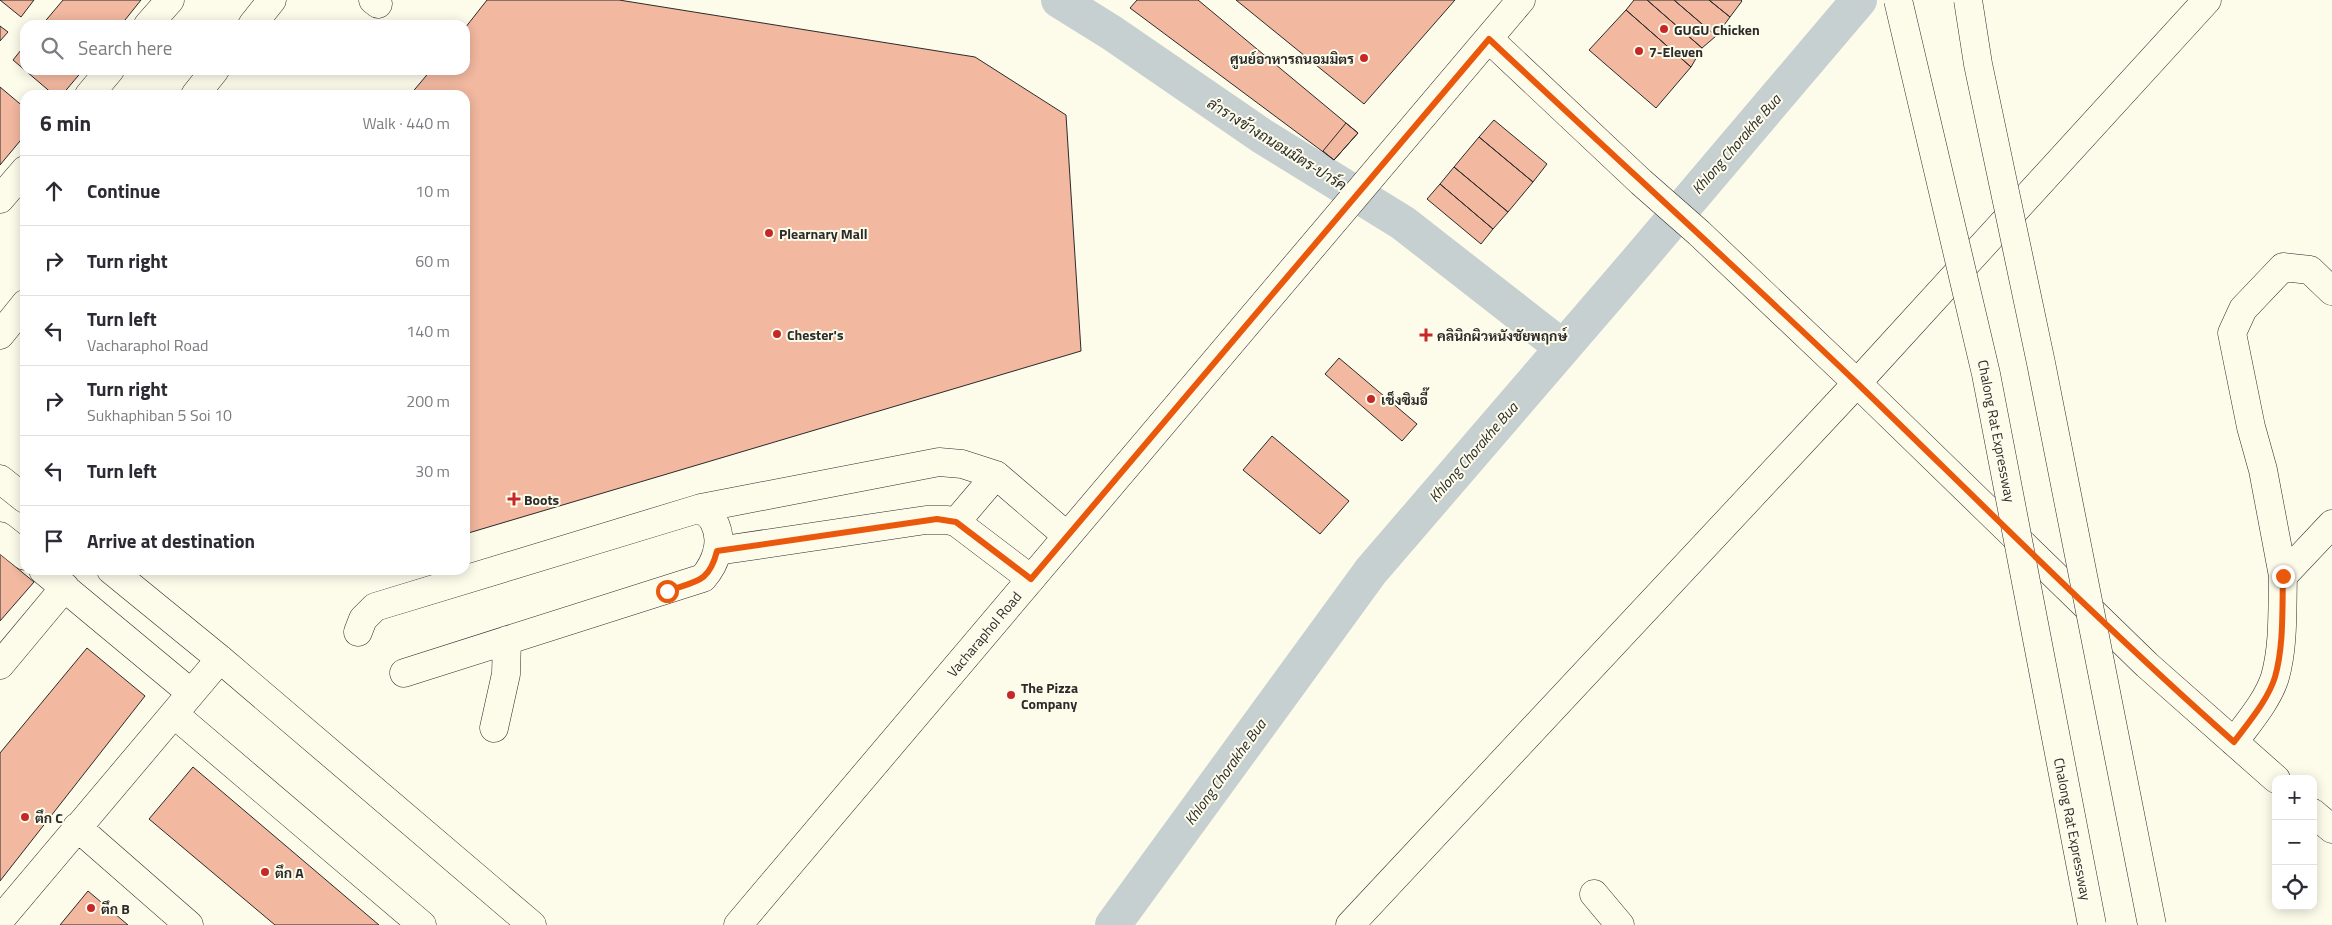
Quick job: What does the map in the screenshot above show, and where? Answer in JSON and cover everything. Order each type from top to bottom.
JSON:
[{"type":"main road","points":[[152,20],[170,0]]},
{"type":"main road","name":"Vacharaphol Road","points":[[738,925],[1521,0]]},
{"type":"main road","name":"Chalong Rat Expressway","points":[[1898,0],[1986,374],[2092,925]]},
{"type":"main road","points":[[1968,0],[1978,64],[2041,364],[2152,925]]},
{"type":"main road","points":[[1350,925],[1857,383],[2207,0]]},
{"type":"main road","points":[[256,20],[270,1]]},
{"type":"main road","points":[[1489,39],[1641,182],[1699,233],[1857,383],[2147,665],[2272,775]]},
{"type":"main road","points":[[93,90],[106,75]]},
{"type":"main road","points":[[199,90],[211,75]]},
{"type":"main road","points":[[0,199],[20,176]]},
{"type":"main road","points":[[2234,742],[2260,705],[2275,678],[2282,630],[2283,576],[2263,470],[2242,391],[2232,334],[2243,309],[2284,267],[2310,270],[2332,291]]},
{"type":"main road","points":[[0,335],[20,310]]},
{"type":"main road","points":[[358,632],[363,619],[374,607],[700,508],[939,462],[962,464],[996,475],[1067,536]]},
{"type":"main road","points":[[956,522],[996,475]]},
{"type":"main road","points":[[0,479],[20,495]]},
{"type":"main road","points":[[404,673],[703,578],[713,567],[718,536],[714,521],[700,508]]},
{"type":"main road","points":[[717,551],[926,520],[947,520],[956,522],[1031,579]]},
{"type":"main road","points":[[2283,576],[2332,524]]},
{"type":"main road","points":[[0,536],[20,552]]},
{"type":"main road","points":[[49,575],[191,693]]},
{"type":"main road","points":[[117,575],[220,659],[532,925]]},
{"type":"main road","points":[[0,665],[65,588]]},
{"type":"main road","points":[[494,728],[506,674],[508,640]]},
{"type":"main road","points":[[0,920],[220,659]]},
{"type":"main road","points":[[174,714],[422,925]]},
{"type":"main road","points":[[2317,816],[2332,829]]},
{"type":"main road","points":[[77,827],[189,925]]},
{"type":"main road","points":[[1594,894],[1620,925]]},
{"type":"building","points":[[0,0],[34,0],[21,17]]},
{"type":"building","points":[[63,0],[141,0],[125,20],[46,20]]},
{"type":"building","name":"Plearnary Mall","points":[[487,0],[619,0],[975,57],[1066,115],[1081,351],[470,533],[470,90],[414,90],[427,75],[470,75],[470,22]]},
{"type":"building","points":[[1137,0],[1198,0],[1358,133],[1334,160],[1130,8]]},
{"type":"building","points":[[1236,0],[1455,0],[1364,104]]},
{"type":"building","name":"GUGU Chicken","points":[[1634,0],[1647,0],[1702,48],[1691,67],[1626,10]]},
{"type":"building","points":[[1647,0],[1674,0],[1716,36],[1702,48]]},
{"type":"building","points":[[1674,0],[1709,0],[1730,17],[1716,36]]},
{"type":"building","points":[[1709,0],[1741,0],[1742,1],[1730,17]]},
{"type":"building","points":[[1626,10],[1691,67],[1656,108],[1589,50]]},
{"type":"building","points":[[0,26],[8,32],[0,41]]},
{"type":"building","points":[[20,51],[20,66],[13,60]]},
{"type":"building","points":[[31,75],[79,75],[66,90],[48,90]]},
{"type":"building","points":[[0,87],[20,104],[20,141],[0,165]]},
{"type":"building","points":[[1494,120],[1547,164],[1533,182],[1479,137]]},
{"type":"building","points":[[1346,123],[1358,133],[1334,160],[1323,151]]},
{"type":"building","points":[[1479,137],[1533,182],[1508,212],[1454,167]]},
{"type":"building","points":[[1454,167],[1508,212],[1493,229],[1440,184]]},
{"type":"building","points":[[1440,184],[1493,229],[1481,244],[1427,199]]},
{"type":"building","name":"เช็งซิมอี๊","points":[[1339,358],[1417,424],[1402,441],[1325,374]]},
{"type":"building","points":[[1272,436],[1349,501],[1320,534],[1243,470]]},
{"type":"building","points":[[0,554],[20,570],[20,575],[26,575],[34,582],[0,621]]},
{"type":"building","name":"ตึก C","points":[[87,648],[145,696],[0,881],[0,753]]},
{"type":"building","name":"ตึก A","points":[[193,767],[379,925],[275,925],[149,819]]},
{"type":"building","name":"ตึก B","points":[[88,891],[128,925],[60,925]]},
{"type":"waterway","name":"ลำรางข้างถนอมมิตร-ปาร์ค","points":[[1059,0],[1112,33],[1262,136],[1403,223],[1562,347]]},
{"type":"waterway","name":"Khlong Chorakhe Bua","points":[[1113,925],[1371,571],[1859,0]]},
{"type":"place","name":"GUGU Chicken","points":[[1664,29]]},
{"type":"place","name":"7-Eleven","points":[[1639,51]]},
{"type":"place","name":"ศูนย์อาหารถนอมมิตร","points":[[1364,58]]},
{"type":"place","name":"Plearnary Mall","points":[[769,233]]},
{"type":"place","name":"Chester's","points":[[777,334]]},
{"type":"place","name":"คลินิกผิวหนังชัยพฤกษ์","points":[[1426,335]]},
{"type":"place","name":"เช็งซิมอี๊","points":[[1371,399]]},
{"type":"place","name":"Boots","points":[[514,499]]},
{"type":"place","name":"The Pizza Company","points":[[1011,695]]},
{"type":"place","name":"ตึก C","points":[[25,817]]},
{"type":"place","name":"ตึก A","points":[[265,872]]},
{"type":"place","name":"ตึก B","points":[[91,908]]},
{"type":"route","points":[[667,591],[703,578],[713,567],[717,551],[937,519],[956,522],[1031,579],[1489,39],[1641,182],[1699,233],[1857,383],[2147,665],[2234,742],[2260,705],[2275,678],[2282,630],[2283,576]]}]
